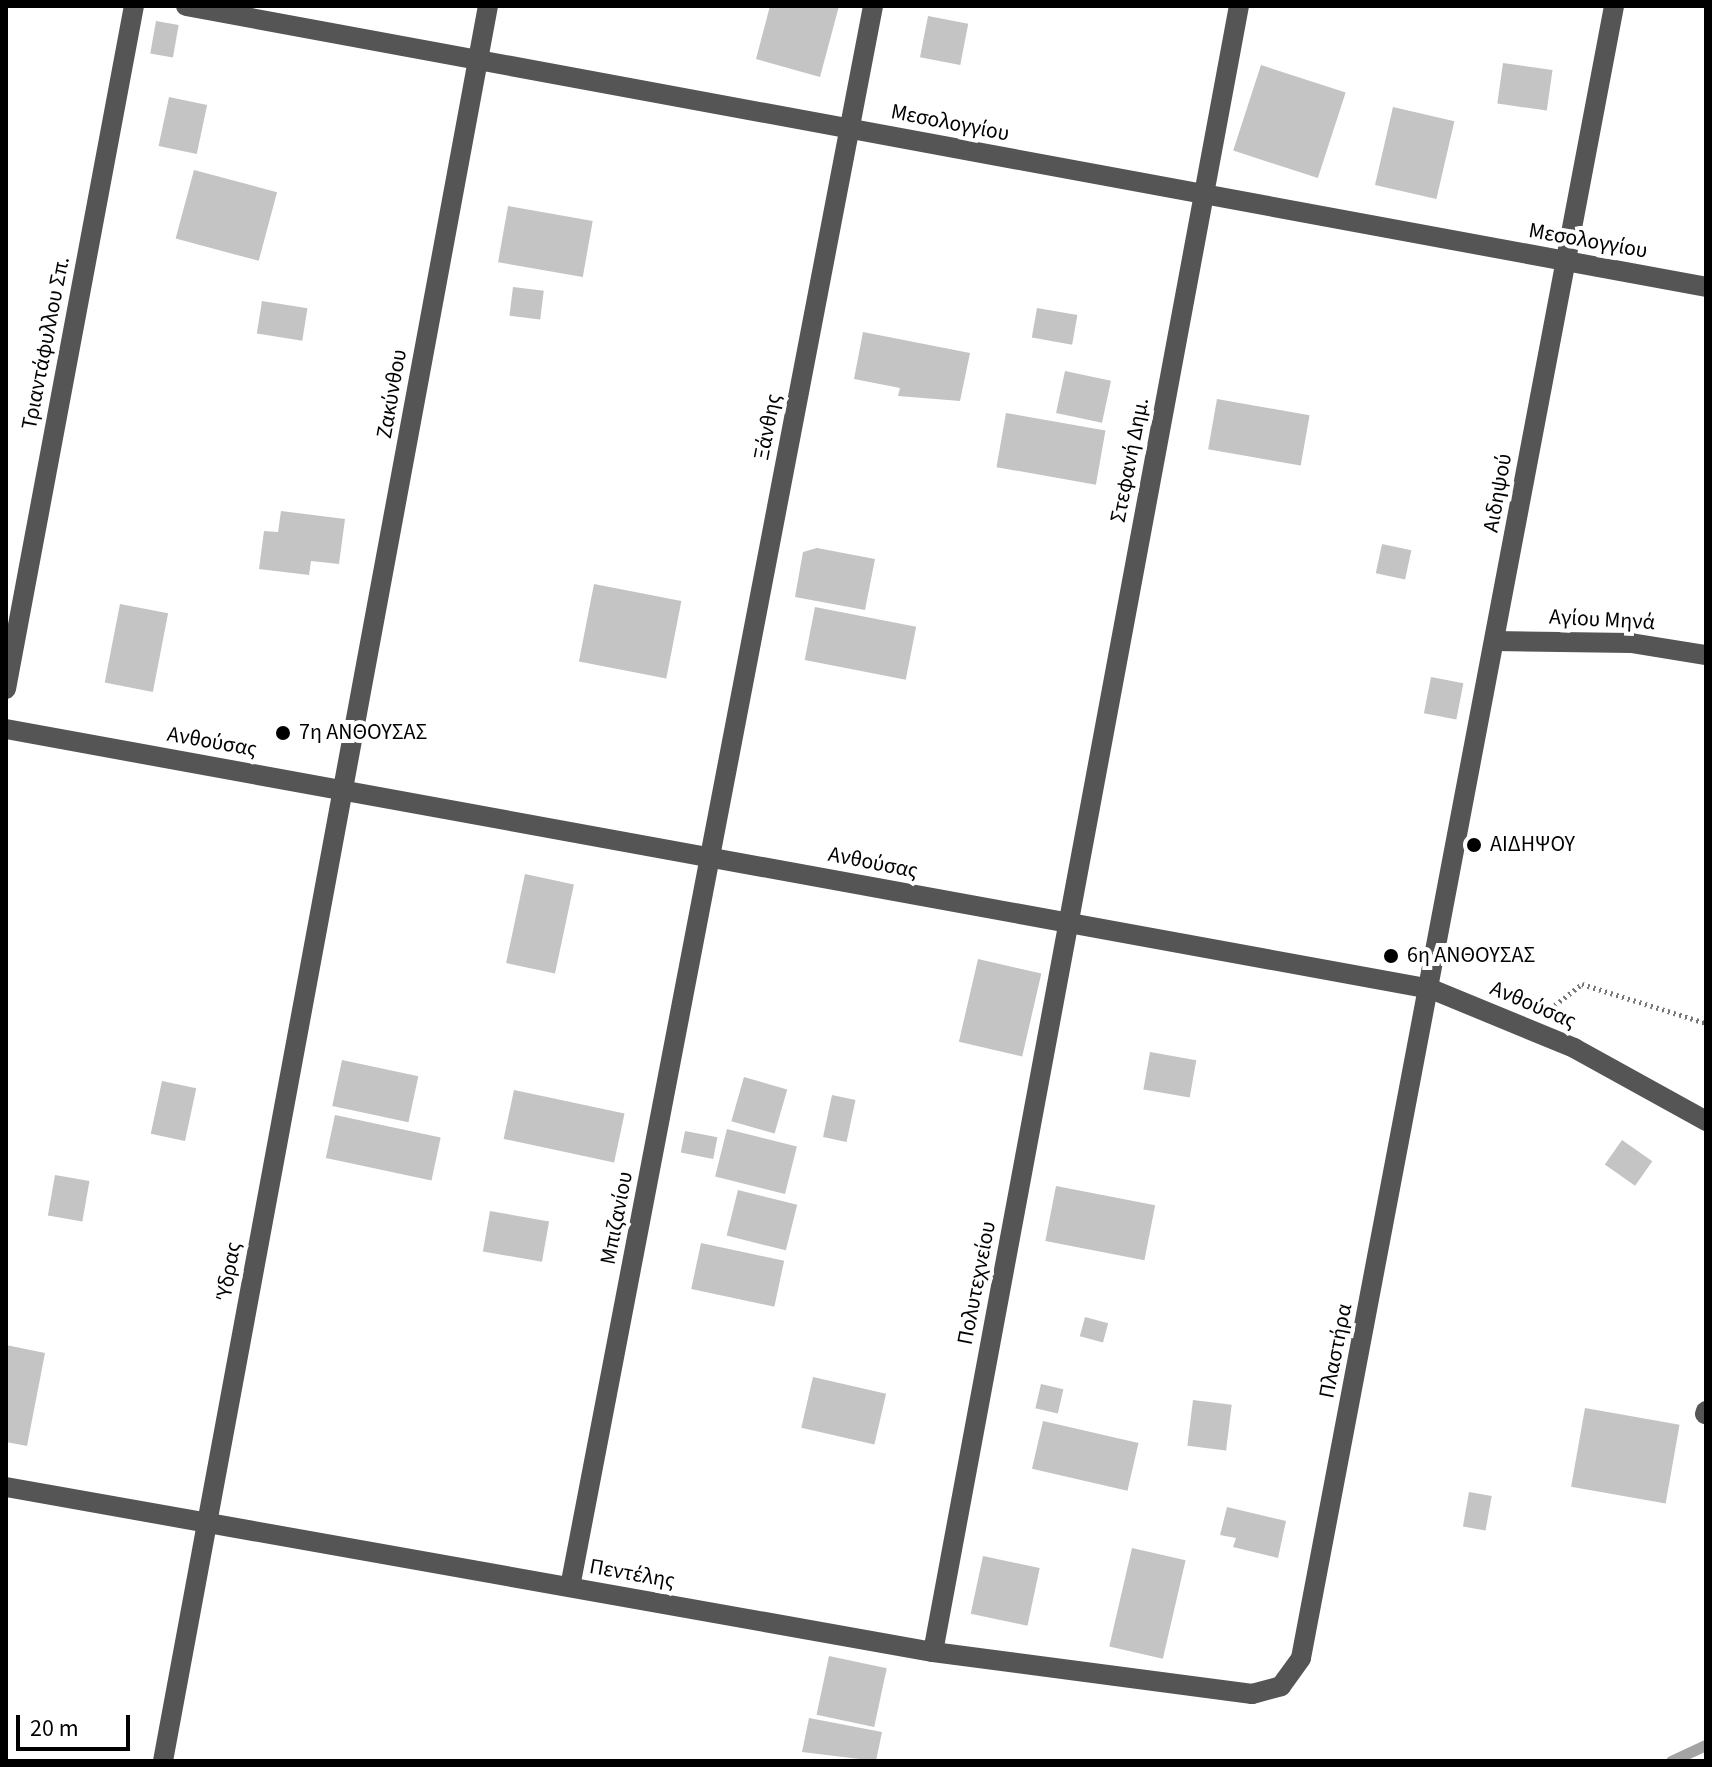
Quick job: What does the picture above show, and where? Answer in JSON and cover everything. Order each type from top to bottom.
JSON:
[{"type":"street","name":"Τριαντάφυλλου Σπ.","points":[[6,689],[134,6]]},
{"type":"street","name":"Μεσολογγίου","points":[[186,6],[1706,287]]},
{"type":"street","name":"Ζακύνθου","points":[[343,790],[488,6]]},
{"type":"street","name":"Ξάνθης","points":[[712,857],[873,6]]},
{"type":"street","name":"Στεφανή Δημ.","points":[[1068,923],[1239,6]]},
{"type":"street","name":"Αιδηψού","points":[[1431,989],[1614,6]]},
{"type":"street","name":"Αγίου Μηνά","points":[[1495,641],[1631,643],[1706,655]]},
{"type":"street","name":"Ανθούσας","points":[[6,729],[1431,989],[1526,1027],[1706,1121]]},
{"type":"street","name":"Ύδρας","points":[[163,1761],[343,790]]},
{"type":"street","name":"Μπιζανίου","points":[[570,1587],[712,857]]},
{"type":"street","name":"Πολυτεχνείου","points":[[933,1652],[1068,923]]},
{"type":"street","name":"Πλαστήρα","points":[[1252,1694],[1281,1686],[1301,1658],[1431,989]]},
{"type":"street","name":"Πεντέλης","points":[[6,1487],[933,1652],[1252,1694]]},
{"type":"path","points":[[1526,1027],[1582,984],[1706,1023]]},
{"type":"building","points":[[770,6],[839,6],[820,77],[756,59]]},
{"type":"building","points":[[928,16],[968,24],[960,65],[920,57]]},
{"type":"building","points":[[156,21],[179,25],[173,57],[150,53]]},
{"type":"building","points":[[1503,63],[1553,70],[1547,111],[1497,104]]},
{"type":"building","points":[[1261,65],[1346,93],[1318,178],[1233,151]]},
{"type":"building","points":[[169,97],[207,105],[197,154],[159,146]]},
{"type":"building","points":[[1393,107],[1454,121],[1436,199],[1375,185]]},
{"type":"building","points":[[194,170],[277,192],[259,261],[176,239]]},
{"type":"building","points":[[508,206],[593,221],[583,277],[498,262]]},
{"type":"building","points":[[513,287],[544,291],[540,320],[509,316]]},
{"type":"building","points":[[262,301],[307,308],[302,341],[257,334]]},
{"type":"building","points":[[1037,308],[1077,315],[1072,345],[1032,338]]},
{"type":"building","points":[[863,332],[970,353],[960,401],[898,396],[900,388],[854,379]]},
{"type":"building","points":[[1065,371],[1111,381],[1102,423],[1056,413]]},
{"type":"building","points":[[1217,399],[1310,415],[1301,466],[1208,449]]},
{"type":"building","points":[[1006,413],[1105,431],[1096,485],[996,467]]},
{"type":"building","points":[[281,511],[345,519],[339,564],[311,561],[309,575],[259,569],[264,531],[278,532]]},
{"type":"building","points":[[1382,544],[1411,550],[1405,580],[1376,573]]},
{"type":"building","points":[[817,548],[875,559],[865,610],[795,597],[803,552]]},
{"type":"building","points":[[594,584],[681,601],[666,679],[579,662]]},
{"type":"building","points":[[120,604],[168,613],[153,692],[105,683]]},
{"type":"building","points":[[815,607],[916,627],[906,680],[805,660]]},
{"type":"building","points":[[1431,677],[1463,683],[1456,720],[1424,713]]},
{"type":"building","points":[[525,874],[574,884],[555,973],[506,963]]},
{"type":"building","points":[[978,959],[1041,974],[1022,1056],[959,1042]]},
{"type":"building","points":[[1150,1052],[1196,1060],[1190,1098],[1143,1089]]},
{"type":"building","points":[[342,1060],[418,1076],[409,1122],[332,1106]]},
{"type":"building","points":[[744,1077],[787,1089],[775,1134],[731,1121]]},
{"type":"building","points":[[162,1081],[196,1088],[185,1141],[151,1134]]},
{"type":"building","points":[[514,1090],[625,1113],[614,1162],[504,1139]]},
{"type":"building","points":[[832,1095],[855,1100],[847,1142],[823,1137]]},
{"type":"building","points":[[335,1115],[441,1137],[431,1180],[326,1158]]},
{"type":"building","points":[[727,1129],[797,1146],[785,1194],[715,1177]]},
{"type":"building","points":[[685,1131],[717,1137],[713,1159],[681,1153]]},
{"type":"building","points":[[1622,1140],[1652,1161],[1635,1186],[1605,1165]]},
{"type":"building","points":[[55,1175],[89,1181],[82,1221],[48,1215]]},
{"type":"building","points":[[1056,1186],[1155,1205],[1144,1260],[1045,1241]]},
{"type":"building","points":[[738,1190],[797,1205],[786,1250],[727,1236]]},
{"type":"building","points":[[490,1211],[549,1221],[542,1262],[483,1251]]},
{"type":"building","points":[[701,1243],[784,1261],[774,1307],[691,1289]]},
{"type":"building","points":[[1085,1317],[1108,1323],[1103,1343],[1080,1336]]},
{"type":"building","points":[[6,1345],[45,1353],[27,1446],[6,1442]]},
{"type":"building","points":[[813,1377],[886,1394],[874,1445],[801,1428]]},
{"type":"building","points":[[1041,1384],[1063,1389],[1058,1414],[1035,1408]]},
{"type":"building","points":[[1193,1400],[1232,1405],[1226,1450],[1187,1446]]},
{"type":"building","points":[[1585,1408],[1680,1425],[1666,1503],[1571,1487]]},
{"type":"building","points":[[1043,1421],[1138,1443],[1127,1491],[1032,1469]]},
{"type":"building","points":[[1469,1492],[1492,1496],[1486,1530],[1463,1526]]},
{"type":"building","points":[[1227,1507],[1286,1521],[1278,1558],[1233,1547],[1236,1538],[1220,1535]]},
{"type":"building","points":[[1132,1548],[1186,1560],[1163,1659],[1109,1646]]},
{"type":"building","points":[[983,1556],[1040,1568],[1027,1626],[971,1614]]},
{"type":"building","points":[[829,1656],[887,1668],[874,1727],[817,1715]]},
{"type":"building","points":[[809,1718],[882,1732],[876,1761],[802,1752]]},
{"type":"waterway","points":[[1671,1761],[1706,1745]]},
{"type":"place","name":"7η ΑΝΘΟΥΣΑΣ","points":[[283,733]]},
{"type":"place","name":"ΑΙΔΗΨΟΥ","points":[[1474,845]]},
{"type":"place","name":"6η ΑΝΘΟΥΣΑΣ","points":[[1391,956]]}]
